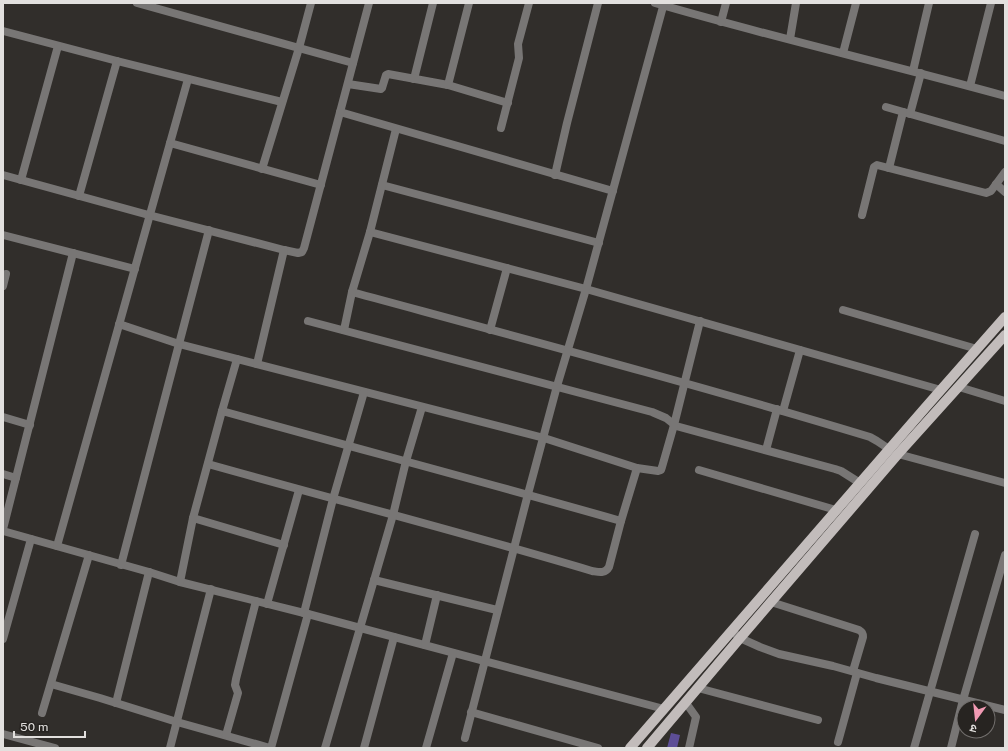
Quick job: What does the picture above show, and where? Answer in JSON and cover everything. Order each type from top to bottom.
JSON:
[{"type":"main road","points":[[630,748],[1005,317]]},
{"type":"main road","points":[[647,748],[898,454],[1005,335]]},
{"type":"street","points":[[137,3],[148,4],[353,63]]},
{"type":"street","points":[[262,168],[299,48],[311,3]]},
{"type":"street","points":[[3,175],[284,250],[302,252],[369,3]]},
{"type":"street","points":[[414,79],[433,3]]},
{"type":"street","points":[[448,85],[469,3]]},
{"type":"street","points":[[501,128],[519,58],[518,44],[529,3]]},
{"type":"street","points":[[555,175],[598,3]]},
{"type":"street","points":[[655,3],[664,4],[721,22],[922,73],[1005,96]]},
{"type":"street","points":[[721,22],[726,3]]},
{"type":"street","points":[[790,39],[796,3]]},
{"type":"street","points":[[843,53],[856,3]]},
{"type":"street","points":[[913,71],[929,3]]},
{"type":"street","points":[[970,86],[990,3]]},
{"type":"street","points":[[465,738],[497,610],[557,386],[599,243],[664,4]]},
{"type":"street","points":[[3,31],[117,62],[282,102]]},
{"type":"street","points":[[21,180],[58,46]]},
{"type":"street","points":[[79,196],[117,62]]},
{"type":"street","points":[[889,168],[906,113],[922,73]]},
{"type":"street","points":[[348,84],[380,90],[387,74],[448,85],[508,103]]},
{"type":"street","points":[[57,546],[188,79]]},
{"type":"street","points":[[886,107],[1005,141]]},
{"type":"street","points":[[340,112],[613,191]]},
{"type":"street","points":[[344,330],[352,292],[370,232],[396,128]]},
{"type":"street","points":[[170,144],[321,185]]},
{"type":"street","points":[[862,215],[874,167],[877,165],[984,193],[990,192],[1005,172]]},
{"type":"street","points":[[996,184],[1005,192]]},
{"type":"street","points":[[382,185],[599,243]]},
{"type":"street","points":[[121,565],[209,230]]},
{"type":"street","points":[[370,232],[586,289],[941,390]]},
{"type":"street","points":[[3,235],[135,269]]},
{"type":"street","points":[[257,364],[284,250]]},
{"type":"street","points":[[74,253],[3,530],[180,582],[394,636],[664,709]]},
{"type":"street","points":[[490,330],[507,268]]},
{"type":"street","points":[[3,286],[6,274]]},
{"type":"street","points":[[352,292],[568,350],[780,410],[870,437],[889,449]]},
{"type":"street","points":[[843,310],[977,349]]},
{"type":"street","points":[[308,321],[652,412],[663,416],[676,426],[835,469],[860,483]]},
{"type":"street","points":[[119,324],[179,344],[544,438],[636,468],[658,471],[661,470],[674,425],[700,321]]},
{"type":"street","points":[[766,450],[800,350]]},
{"type":"street","points":[[180,582],[193,518],[222,411],[238,359]]},
{"type":"street","points":[[959,387],[1005,401]]},
{"type":"street","points":[[51,684],[177,722],[271,748],[306,613],[332,499],[364,392]]},
{"type":"street","points":[[325,748],[393,515],[422,407]]},
{"type":"street","points":[[222,411],[528,494],[621,521]]},
{"type":"street","points":[[3,417],[30,424]]},
{"type":"street","points":[[898,454],[1005,483]]},
{"type":"street","points":[[208,464],[514,548],[592,571],[603,572],[609,567],[636,468]]},
{"type":"street","points":[[699,470],[836,510]]},
{"type":"street","points":[[3,474],[16,478]]},
{"type":"street","points":[[267,604],[299,490]]},
{"type":"street","points":[[193,518],[284,544]]},
{"type":"street","points":[[914,748],[975,534]]},
{"type":"street","points":[[3,639],[31,539]]},
{"type":"street","points":[[42,713],[89,555]]},
{"type":"street","points":[[963,699],[1005,555]]},
{"type":"street","points":[[116,703],[149,572]]},
{"type":"street","points":[[374,580],[497,610]]},
{"type":"street","points":[[170,748],[211,589]]},
{"type":"street","points":[[425,645],[438,595]]},
{"type":"street","points":[[226,735],[238,693],[235,685],[236,679],[256,601]]},
{"type":"street","points":[[771,602],[859,630],[863,634],[838,742]]},
{"type":"street","points":[[732,631],[740,638],[779,654],[833,666],[959,699]]},
{"type":"street","points":[[364,748],[394,636]]},
{"type":"street","points":[[426,748],[453,652]]},
{"type":"street","points":[[698,688],[818,720]]},
{"type":"street","points":[[686,703],[696,718],[689,748]]},
{"type":"street","points":[[471,712],[598,748]]},
{"type":"street","points":[[951,748],[956,728]]},
{"type":"street","points":[[3,734],[37,746],[55,748]]},
{"type":"building","points":[[671,733],[680,735],[677,748],[667,748]]}]
